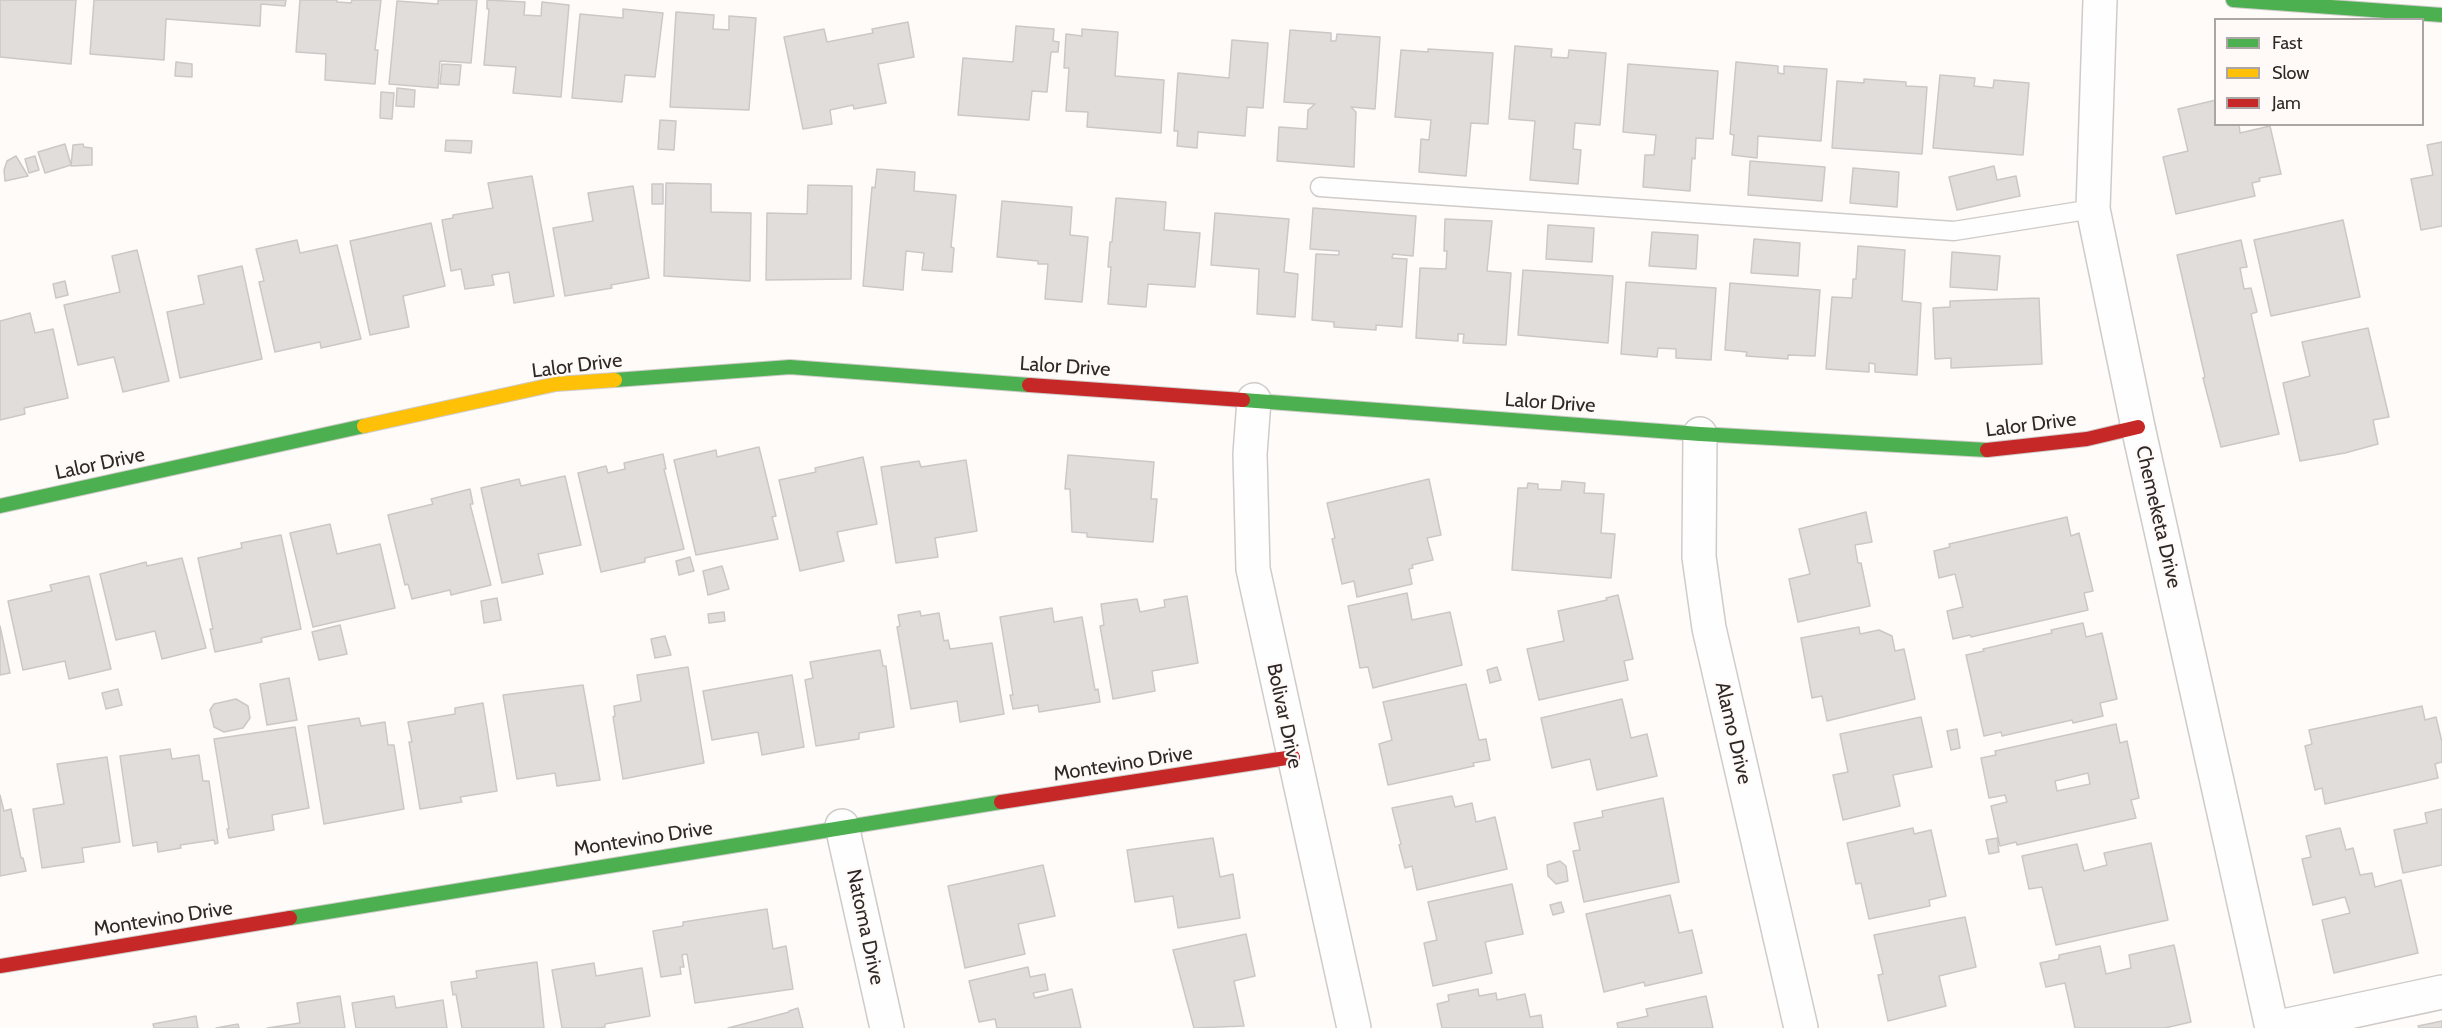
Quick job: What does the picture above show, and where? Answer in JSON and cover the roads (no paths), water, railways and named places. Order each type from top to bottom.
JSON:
[{"type":"street","name":"Chemeketa Drive","points":[[2100,0],[2093,209],[2138,427],[2273,1028]]},
{"type":"street","points":[[2244,0],[2442,15]]},
{"type":"street","name":"Lalor Drive","points":[[0,506],[556,384],[790,367],[1254,399],[1700,434],[1980,451],[2087,439],[2138,427]]},
{"type":"street","name":"Bolivar Drive","points":[[1254,399],[1250,454],[1252,569],[1354,1028]]},
{"type":"street","name":"Alamo Drive","points":[[1700,434],[1699,557],[1709,628],[1801,1028]]},
{"type":"street","name":"Montevino Drive","points":[[0,966],[842,826],[1293,757]]},
{"type":"street","name":"Natoma Drive","points":[[842,826],[886,1028]]},
{"type":"street","points":[[2273,1028],[2442,992]]},
{"type":"lane","points":[[1320,187],[1954,231],[2093,209]]}]
